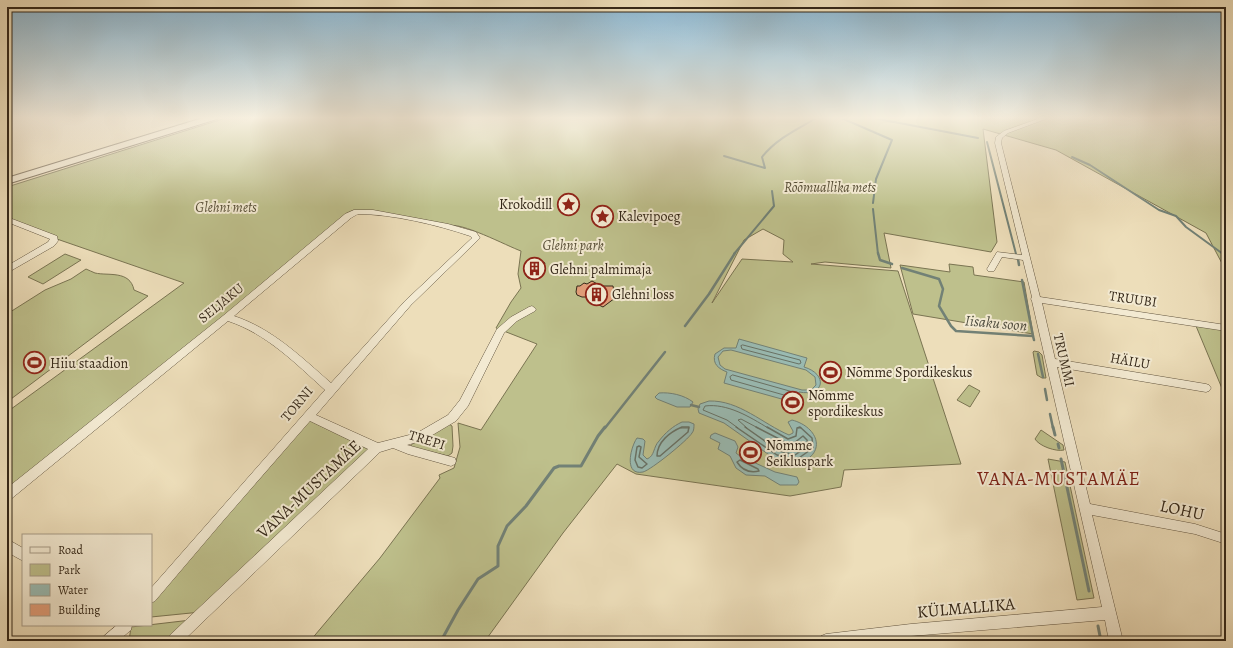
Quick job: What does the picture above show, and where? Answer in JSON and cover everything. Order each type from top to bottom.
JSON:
[{"type":"street","points":[[7,181],[116,147]]},
{"type":"street","name":"TRUMMI","points":[[1000,147],[1116,641]]},
{"type":"street","name":"SELJAKU","points":[[7,495],[227,317],[348,216],[357,212],[373,212],[448,226],[473,234],[476,238]]},
{"type":"street","points":[[7,219],[54,238],[54,241],[51,244],[7,270]]},
{"type":"street","name":"TORNI","points":[[152,596],[331,389],[408,304],[476,238]]},
{"type":"street","points":[[991,269],[1000,254],[1027,258]]},
{"type":"street","name":"TRUUBI","points":[[1035,299],[1226,328]]},
{"type":"street","name":"VANA-MUSTAMÄE","points":[[174,641],[377,448],[420,437],[452,418],[464,403],[500,330],[514,319],[532,309]]},
{"type":"street","points":[[227,317],[244,322],[276,340],[331,389]]},
{"type":"street","name":"HÄILU","points":[[1050,362],[1206,388]]},
{"type":"street","points":[[309,416],[377,448]]},
{"type":"street","name":"TREPI","points":[[396,444],[408,450],[451,461]]},
{"type":"street","name":"LOHU","points":[[1084,508],[1195,530],[1226,539]]},
{"type":"street","points":[[7,545],[22,554]]},
{"type":"street","name":"KÜLMALLIKA","points":[[826,641],[895,637],[1109,613]]},
{"type":"street","points":[[109,641],[125,626]]},
{"type":"green space","points":[[133,147],[985,147],[997,242],[991,252],[884,233],[891,268],[825,262],[811,264],[898,271],[961,464],[844,470],[841,487],[790,496],[636,474],[617,464],[563,533],[485,641],[310,641],[380,558],[440,478],[439,475],[454,468],[460,447],[458,423],[481,430],[537,344],[496,328],[521,288],[518,274],[521,251],[473,230],[454,225],[448,226],[373,212],[357,212],[7,495],[7,412],[184,283],[54,238],[7,219],[7,187]],"holes":[[[763,229],[784,240],[783,254],[793,262],[742,259],[712,303],[744,240]]]},
{"type":"green space","points":[[1046,147],[1226,147],[1226,271],[1206,233],[1056,150]]},
{"type":"green space","points":[[65,254],[81,260],[43,284],[28,277]]},
{"type":"green space","points":[[949,264],[973,267],[974,275],[1024,282],[1033,334],[913,314],[900,265],[950,272]]},
{"type":"green space","name":"Hiiu staadion","points":[[86,269],[95,273],[118,275],[128,279],[134,290],[148,296],[7,402],[7,314],[45,290],[71,279]]},
{"type":"green space","points":[[1196,326],[1226,330],[1226,398]]},
{"type":"green space","points":[[1034,351],[1039,352],[1042,355],[1046,378],[1042,378],[1037,375]]},
{"type":"green space","points":[[969,385],[980,391],[970,407],[957,400]]},
{"type":"green space","points":[[309,420],[368,449],[201,612],[152,617],[152,600]]},
{"type":"green space","points":[[449,424],[452,426],[453,446],[452,453],[448,456],[410,447],[413,443]]},
{"type":"green space","points":[[1041,430],[1063,445],[1064,450],[1052,449],[1037,442],[1035,439]]},
{"type":"green space","points":[[1048,459],[1065,462],[1094,598],[1077,600]]},
{"type":"green space","points":[[191,620],[168,641],[129,641],[131,627],[152,626],[152,625]]},
{"type":"water","points":[[739,339],[807,358],[804,367],[812,370],[817,375],[820,379],[820,384],[814,391],[808,393],[799,392],[796,403],[724,383],[727,372],[715,363],[715,354],[724,348],[736,348]],"holes":[[[731,350],[806,370],[815,377],[816,385],[811,390],[802,390],[725,369],[720,365],[718,357],[723,351]]]},
{"type":"water","points":[[659,393],[677,394],[693,402],[690,407],[677,407],[657,399],[655,397]]},
{"type":"water","points":[[709,401],[730,404],[741,408],[789,435],[793,433],[793,431],[788,422],[792,420],[809,429],[814,435],[816,448],[813,454],[806,460],[796,464],[775,459],[724,423],[699,413],[698,409],[700,404]]},
{"type":"water","points":[[682,422],[694,424],[693,432],[684,442],[661,461],[647,470],[637,472],[633,470],[630,460],[637,438],[645,441],[643,455],[647,459],[650,458],[657,443],[664,435]]},
{"type":"water","points":[[715,433],[735,441],[738,447],[736,453],[740,456],[775,472],[797,477],[799,482],[797,485],[780,485],[765,476],[746,475],[736,468],[730,456],[718,449],[720,443],[710,438],[711,435]]},
{"type":"building","name":"Glehni palmimaja","points":[[537,259],[545,263],[539,278],[528,278],[525,274],[530,263]]},
{"type":"building","name":"Glehni loss","points":[[592,281],[601,286],[613,286],[615,298],[603,307],[589,300],[587,297],[577,295],[577,286],[584,283],[587,284]]},
{"type":"waterway","name":"Iisaku soon","points":[[724,156],[765,168],[762,157],[771,147]]},
{"type":"waterway","name":"Iisaku soon","points":[[873,203],[876,179],[889,147]]},
{"type":"waterway","points":[[988,147],[1016,254]]},
{"type":"waterway","points":[[1072,157],[1090,165],[1159,210],[1176,216],[1186,227],[1223,254]]},
{"type":"waterway","points":[[734,254],[774,206],[772,191]]},
{"type":"waterway","name":"Iisaku soon","points":[[873,209],[878,254]]},
{"type":"waterway","points":[[685,326],[709,294],[735,253]]},
{"type":"waterway","name":"Iisaku soon","points":[[878,253],[880,260],[892,264]]},
{"type":"waterway","points":[[1222,253],[1226,256]]},
{"type":"waterway","points":[[1018,259],[1019,265]]},
{"type":"waterway","name":"Iisaku soon","points":[[902,268],[939,279],[943,289],[939,306],[951,326],[956,331],[1033,336]]},
{"type":"waterway","points":[[1022,280],[1033,336]]},
{"type":"waterway","name":"Iisaku soon","points":[[1033,336],[1034,340]]},
{"type":"waterway","points":[[605,428],[665,352]]},
{"type":"waterway","name":"Iisaku soon","points":[[1038,354],[1043,377]]},
{"type":"waterway","name":"Iisaku soon","points":[[1045,389],[1047,400]]},
{"type":"waterway","points":[[691,405],[699,407]]},
{"type":"waterway","name":"Iisaku soon","points":[[1050,414],[1053,428]]},
{"type":"waterway","points":[[441,641],[458,610],[478,579],[498,566],[498,546],[507,526],[526,506],[554,468],[559,466],[581,466],[598,436],[605,427]]},
{"type":"waterway","name":"Iisaku soon","points":[[1053,427],[1055,435]]},
{"type":"waterway","name":"Iisaku soon","points":[[1058,444],[1059,448]]},
{"type":"waterway","name":"Iisaku soon","points":[[1061,459],[1089,591]]},
{"type":"waterway","name":"Iisaku soon","points":[[1098,626],[1101,641]]},
{"type":"place","name":"Krokodill","points":[[568,204]]},
{"type":"place","name":"Kalevipoeg","points":[[603,216]]},
{"type":"place","name":"Glehni palmimaja","points":[[535,269]]},
{"type":"place","name":"Glehni loss","points":[[596,294]]},
{"type":"place","name":"Hiiu staadion","points":[[34,363]]},
{"type":"place","name":"Nõmme Spordikeskus","points":[[831,372]]},
{"type":"place","name":"Nõmme spordikeskus","points":[[793,403]]},
{"type":"place","name":"Nõmme Seikluspark","points":[[751,453]]},
{"type":"district","name":"VANA-MUSTAMÄE","points":[[1059,479]]},
{"type":"park label","name":"Rõõmuallika mets","points":[[830,187]]},
{"type":"park label","name":"Glehni mets","points":[[226,207]]},
{"type":"park label","name":"Glehni park","points":[[573,245]]}]
